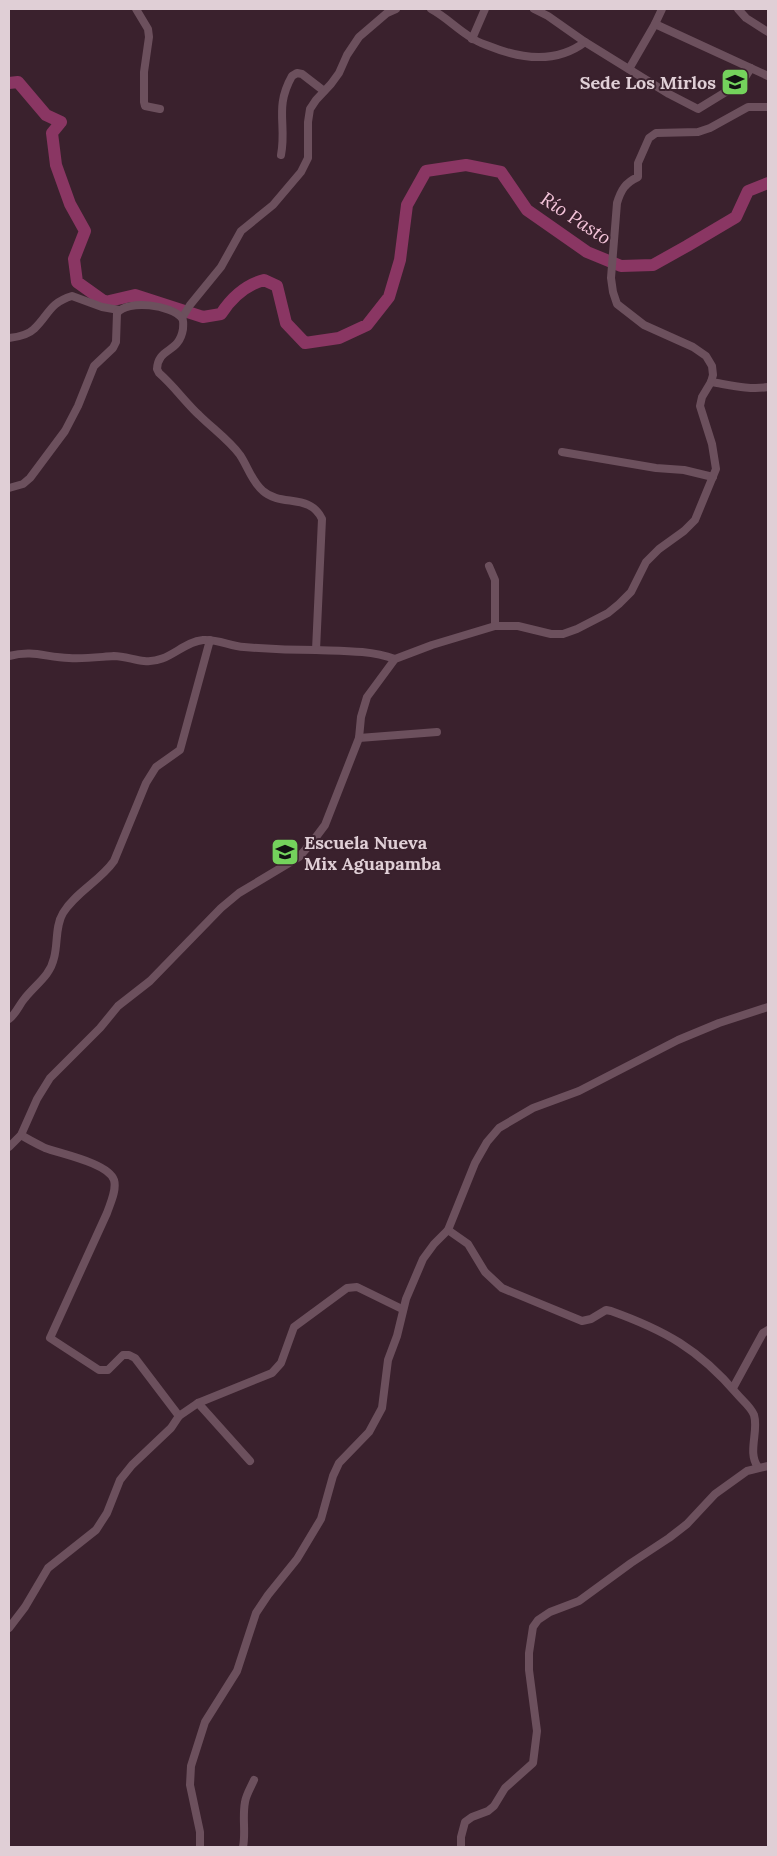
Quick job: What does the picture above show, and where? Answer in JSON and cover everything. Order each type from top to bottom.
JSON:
[{"type":"street","points":[[136,9],[148,29],[149,37],[144,72],[144,102],[145,106],[160,109]]},
{"type":"street","points":[[316,650],[322,520],[318,512],[314,507],[301,502],[271,496],[263,491],[256,483],[240,454],[157,369],[159,358],[181,339],[183,316],[221,267],[241,231],[273,204],[302,172],[308,158],[310,109],[339,73],[347,55],[360,37],[387,13],[396,9]]},
{"type":"street","points":[[431,9],[442,15],[472,39],[523,57],[540,58],[571,52],[585,42]]},
{"type":"street","points":[[472,39],[485,9]]},
{"type":"street","points":[[534,9],[548,16],[628,69],[686,104],[698,109],[742,82],[751,68]]},
{"type":"street","points":[[628,69],[662,9]]},
{"type":"street","points":[[738,9],[746,18],[768,32]]},
{"type":"street","points":[[655,24],[768,76]]},
{"type":"street","points":[[281,154],[282,98],[292,76],[297,73],[302,74],[324,91]]},
{"type":"street","points":[[9,657],[22,653],[36,653],[65,658],[85,659],[114,656],[144,661],[158,660],[174,654],[190,644],[201,640],[210,640],[242,647],[360,651],[395,659],[432,645],[495,626],[518,626],[551,634],[563,634],[608,613],[631,592],[646,562],[695,520],[713,477],[716,460],[700,406],[702,397],[711,382],[712,366],[706,356],[693,347],[644,325],[617,304],[611,278],[617,203],[620,191],[628,181],[638,177],[638,163],[649,138],[656,133],[698,132],[710,128],[748,107],[768,107]]},
{"type":"street","points":[[9,338],[26,334],[34,329],[52,306],[72,296],[102,307],[120,310]]},
{"type":"street","points":[[9,488],[23,484],[30,478],[65,431],[78,406],[94,366],[113,348],[116,342],[117,313],[120,310],[127,306],[143,304],[159,307],[183,316]]},
{"type":"street","points":[[711,382],[745,388],[757,389],[768,387]]},
{"type":"street","points":[[562,452],[656,468],[684,470],[713,477]]},
{"type":"street","points":[[489,566],[495,580],[495,626]]},
{"type":"street","points":[[9,1019],[25,997],[48,974],[54,961],[58,924],[62,914],[71,902],[111,865],[146,783],[156,768],[180,750],[210,640]]},
{"type":"street","points":[[9,1146],[21,1135],[50,1078],[100,1028],[118,1006],[150,981],[221,908],[239,893],[299,857],[313,841],[325,825],[360,738],[361,717],[368,698],[395,659]]},
{"type":"street","points":[[360,738],[437,732]]},
{"type":"street","points":[[200,1847],[200,1832],[190,1785],[191,1766],[205,1722],[237,1670],[256,1614],[268,1595],[297,1560],[321,1520],[333,1476],[340,1463],[369,1432],[382,1408],[388,1360],[397,1336],[402,1309],[423,1259],[448,1230],[475,1163],[487,1142],[499,1128],[526,1112],[579,1091],[678,1040],[768,1006]]},
{"type":"street","points":[[21,1135],[44,1147],[93,1164],[107,1172],[114,1180],[113,1195],[107,1213],[50,1338],[99,1370],[108,1370],[123,1355],[129,1354],[135,1358],[179,1416]]},
{"type":"street","points":[[448,1230],[468,1244],[485,1272],[502,1288],[582,1321],[591,1319],[606,1310],[653,1327],[680,1342],[719,1374],[752,1412],[754,1416],[754,1458],[758,1467]]},
{"type":"street","points":[[9,1628],[25,1607],[48,1568],[96,1530],[107,1513],[120,1480],[132,1465],[171,1428],[179,1416],[198,1403],[272,1373],[281,1363],[294,1327],[347,1288],[357,1287],[402,1309]]},
{"type":"street","points":[[732,1388],[763,1333],[768,1330]]},
{"type":"street","points":[[198,1403],[250,1461]]},
{"type":"street","points":[[461,1847],[461,1837],[465,1822],[472,1817],[482,1815],[494,1806],[509,1784],[533,1763],[537,1730],[529,1670],[529,1653],[533,1627],[538,1620],[550,1612],[588,1595],[630,1563],[669,1538],[687,1524],[715,1494],[747,1471],[768,1466]]},
{"type":"street","points":[[242,1847],[245,1836],[243,1820],[245,1800],[254,1780]]},
{"type":"waterway","name":"Río Pasto","points":[[9,83],[18,82],[46,115],[61,122],[52,133],[56,165],[70,204],[85,231],[74,259],[77,282],[105,302],[135,295],[203,317],[221,314],[240,292],[264,280],[277,286],[286,323],[305,343],[339,338],[367,325],[389,297],[400,260],[407,205],[426,171],[466,165],[501,172],[527,210],[587,252],[621,266],[653,265],[687,246],[736,217],[748,191],[768,183]]},
{"type":"place","name":"Sede Los Mirlos","points":[[735,82]]},
{"type":"place","name":"Escuela Nueva Mix Aguapamba","points":[[285,852]]}]
